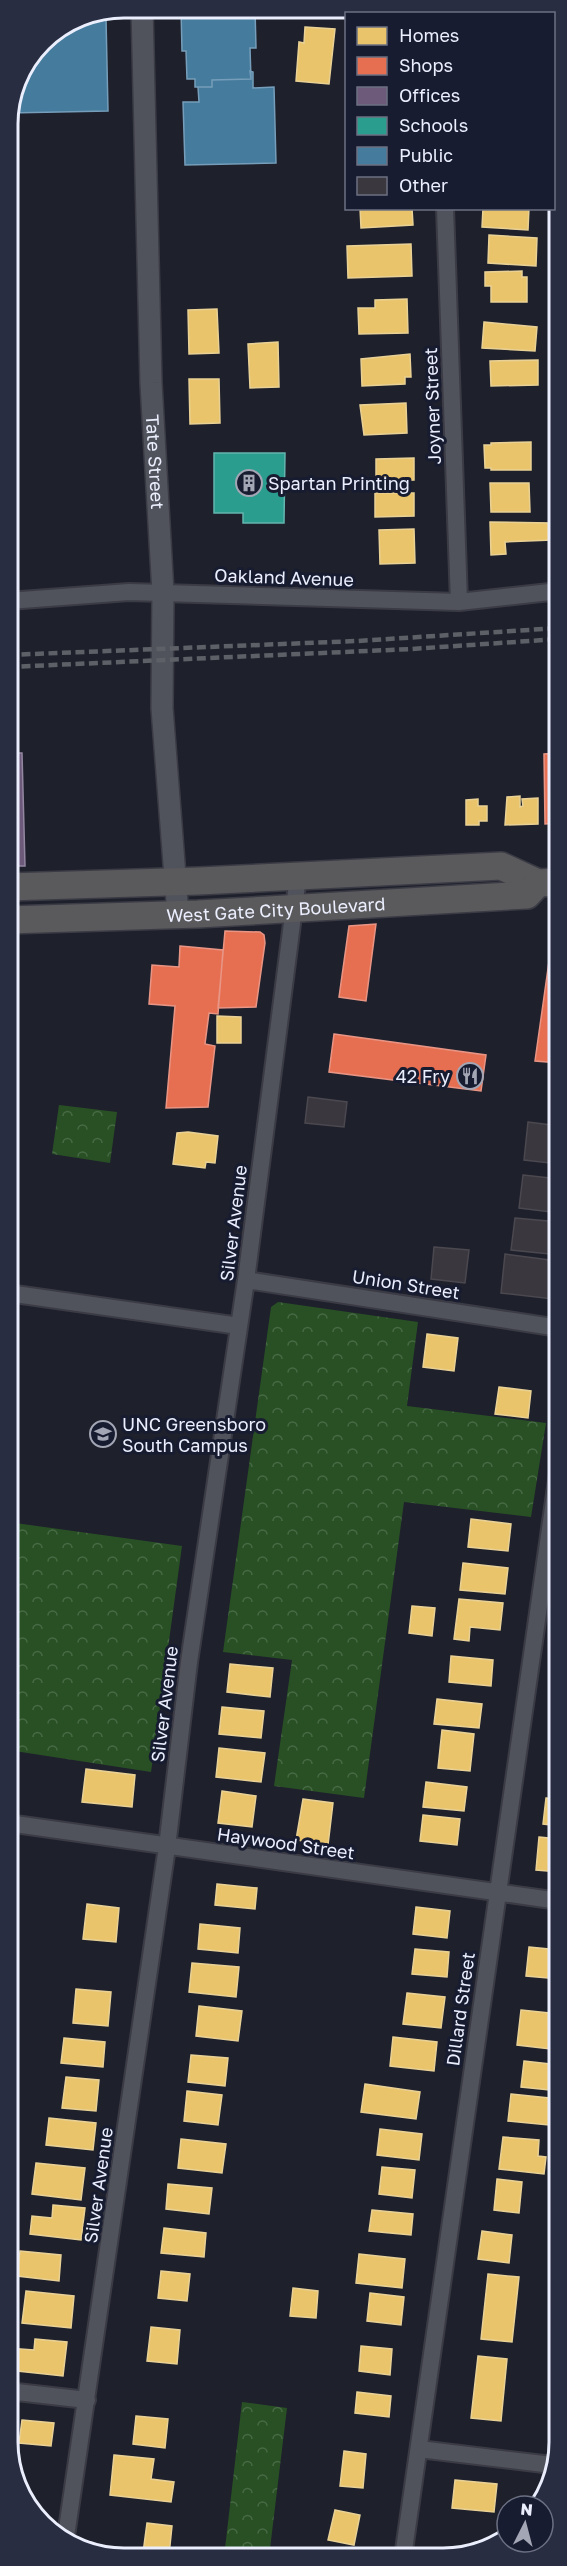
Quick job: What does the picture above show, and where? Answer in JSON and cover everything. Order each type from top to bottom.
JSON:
[{"type":"main road","name":"West Gate City Boulevard","points":[[18,887],[298,877],[501,866],[548,882]]},
{"type":"main road","name":"West Gate City Boulevard","points":[[18,920],[178,915],[527,896],[548,882]]},
{"type":"street","name":"Tate Street","points":[[142,18],[151,383],[163,593],[162,708],[178,915]]},
{"type":"street","name":"Joyner Street","points":[[445,210],[459,602]]},
{"type":"street","name":"Oakland Avenue","points":[[18,600],[129,592],[459,602],[549,592]]},
{"type":"street","name":"Silver Avenue","points":[[67,2531],[167,1846],[189,1662],[246,1280],[298,877]]},
{"type":"street","name":"Union Street","points":[[246,1280],[549,1326]]},
{"type":"street","points":[[18,1294],[239,1326]]},
{"type":"street","name":"Dillard Street","points":[[404,2548],[496,1893],[528,1692],[549,1539]]},
{"type":"street","name":"Haywood Street","points":[[18,1824],[549,1900]]},
{"type":"street","points":[[18,2392],[87,2400]]},
{"type":"street","points":[[419,2449],[547,2464]]},
{"type":"green space","points":[[59,1105],[117,1112],[110,1163],[52,1154]]},
{"type":"green space","points":[[278,1302],[418,1322],[407,1406],[546,1423],[531,1517],[404,1502],[364,1798],[274,1786],[292,1660],[223,1652],[271,1307]]},
{"type":"green space","points":[[18,1523],[182,1546],[151,1772],[18,1752]]},
{"type":"green space","points":[[242,2402],[287,2408],[270,2548],[225,2548]]},
{"type":"building: Homes","points":[[305,27],[335,29],[329,84],[296,81],[299,42],[304,43]]},
{"type":"building: Homes","points":[[360,210],[412,210],[413,225],[361,228]]},
{"type":"building: Homes","points":[[483,210],[529,210],[528,230],[482,227]]},
{"type":"building: Homes","points":[[489,235],[537,238],[536,266],[488,263]]},
{"type":"building: Homes","points":[[411,244],[412,276],[348,278],[347,246]]},
{"type":"building: Homes","points":[[522,271],[522,277],[527,277],[527,302],[491,302],[491,286],[485,286],[485,272]]},
{"type":"building: Homes","points":[[407,299],[408,333],[359,334],[358,308],[375,308],[375,300]]},
{"type":"building: Homes","points":[[217,309],[219,353],[189,354],[188,310]]},
{"type":"building: Homes","points":[[484,322],[537,327],[535,351],[482,348]]},
{"type":"building: Homes","points":[[278,342],[279,387],[250,388],[248,344]]},
{"type":"building: Homes","points":[[410,354],[411,377],[405,377],[405,384],[362,386],[361,359]]},
{"type":"building: Homes","points":[[538,360],[538,385],[491,386],[490,361]]},
{"type":"building: Homes","points":[[189,379],[219,379],[220,423],[190,424]]},
{"type":"building: Homes","points":[[406,403],[407,433],[364,435],[360,405]]},
{"type":"building: Homes","points":[[531,442],[531,470],[485,468],[484,445]]},
{"type":"building: Homes","points":[[414,458],[414,480],[376,481],[376,459]]},
{"type":"building: Homes","points":[[490,483],[529,483],[530,512],[491,512]]},
{"type":"building: Homes","points":[[375,493],[414,493],[414,516],[375,517]]},
{"type":"building: Homes","points":[[490,522],[549,523],[549,540],[505,542],[506,554],[491,555]]},
{"type":"building: Homes","points":[[414,529],[415,563],[380,564],[379,530]]},
{"type":"building: Homes","points":[[520,796],[520,807],[523,806],[522,799],[538,798],[538,824],[505,825],[507,797]]},
{"type":"building: Homes","points":[[478,799],[478,806],[487,806],[487,821],[479,821],[479,825],[466,825],[466,800]]},
{"type":"building: Homes","points":[[217,1016],[241,1017],[241,1043],[217,1043]]},
{"type":"building: Homes","points":[[188,1132],[218,1136],[215,1163],[206,1162],[205,1168],[173,1164],[177,1133]]},
{"type":"building: Homes","points":[[427,1334],[458,1338],[454,1371],[423,1367]]},
{"type":"building: Homes","points":[[499,1387],[531,1391],[528,1418],[495,1414]]},
{"type":"building: Homes","points":[[471,1519],[511,1524],[508,1551],[468,1547]]},
{"type":"building: Homes","points":[[463,1563],[508,1568],[505,1594],[460,1590]]},
{"type":"building: Homes","points":[[459,1599],[503,1603],[500,1630],[470,1627],[469,1641],[454,1639]]},
{"type":"building: Homes","points":[[412,1606],[435,1608],[432,1636],[409,1633]]},
{"type":"building: Homes","points":[[451,1656],[493,1660],[491,1686],[449,1682]]},
{"type":"building: Homes","points":[[230,1664],[273,1668],[270,1697],[227,1692]]},
{"type":"building: Homes","points":[[437,1699],[482,1704],[479,1728],[434,1724]]},
{"type":"building: Homes","points":[[222,1707],[264,1711],[261,1738],[219,1734]]},
{"type":"building: Homes","points":[[442,1730],[474,1734],[470,1771],[438,1768]]},
{"type":"building: Homes","points":[[219,1748],[265,1753],[261,1782],[216,1777]]},
{"type":"building: Homes","points":[[86,1769],[135,1775],[132,1807],[82,1802]]},
{"type":"building: Homes","points":[[426,1782],[467,1787],[464,1811],[423,1807]]},
{"type":"building: Homes","points":[[222,1791],[256,1796],[252,1827],[218,1823]]},
{"type":"building: Homes","points":[[546,1798],[549,1798],[549,1825],[543,1824]]},
{"type":"building: Homes","points":[[303,1799],[333,1803],[328,1845],[296,1840]]},
{"type":"building: Homes","points":[[423,1815],[460,1819],[457,1845],[420,1841]]},
{"type":"building: Homes","points":[[539,1837],[549,1838],[549,1871],[536,1870]]},
{"type":"building: Homes","points":[[217,1884],[257,1888],[255,1909],[215,1905]]},
{"type":"building: Homes","points":[[87,1904],[119,1908],[116,1942],[83,1939]]},
{"type":"building: Homes","points":[[416,1907],[450,1911],[447,1938],[413,1934]]},
{"type":"building: Homes","points":[[200,1924],[240,1928],[238,1953],[198,1949]]},
{"type":"building: Homes","points":[[529,1947],[549,1949],[549,1978],[526,1976]]},
{"type":"building: Homes","points":[[415,1949],[449,1952],[447,1977],[412,1974]]},
{"type":"building: Homes","points":[[192,1963],[239,1967],[236,1997],[189,1992]]},
{"type":"building: Homes","points":[[76,1989],[111,1992],[108,2026],[73,2023]]},
{"type":"building: Homes","points":[[407,1993],[445,1997],[441,2028],[403,2024]]},
{"type":"building: Homes","points":[[199,2006],[242,2011],[238,2041],[196,2036]]},
{"type":"building: Homes","points":[[521,2010],[549,2013],[549,2049],[517,2045]]},
{"type":"building: Homes","points":[[393,2037],[437,2042],[434,2071],[390,2066]]},
{"type":"building: Homes","points":[[64,2038],[105,2042],[103,2067],[61,2063]]},
{"type":"building: Homes","points":[[191,2055],[228,2058],[225,2086],[188,2082]]},
{"type":"building: Homes","points":[[524,2061],[549,2064],[549,2090],[521,2087]]},
{"type":"building: Homes","points":[[66,2077],[99,2080],[96,2111],[62,2108]]},
{"type":"building: Homes","points":[[365,2084],[420,2092],[416,2119],[361,2112]]},
{"type":"building: Homes","points":[[187,2091],[222,2095],[218,2125],[184,2121]]},
{"type":"building: Homes","points":[[511,2094],[549,2098],[549,2125],[508,2121]]},
{"type":"building: Homes","points":[[49,2118],[96,2123],[93,2150],[46,2145]]},
{"type":"building: Homes","points":[[380,2129],[422,2134],[419,2160],[377,2155]]},
{"type":"building: Homes","points":[[503,2137],[539,2140],[538,2156],[546,2157],[544,2174],[499,2169]]},
{"type":"building: Homes","points":[[181,2139],[226,2144],[222,2173],[178,2168]]},
{"type":"building: Homes","points":[[36,2163],[85,2168],[81,2200],[32,2194]]},
{"type":"building: Homes","points":[[382,2167],[415,2170],[412,2198],[379,2194]]},
{"type":"building: Homes","points":[[497,2179],[522,2182],[519,2213],[494,2210]]},
{"type":"building: Homes","points":[[168,2184],[212,2188],[209,2214],[166,2209]]},
{"type":"building: Homes","points":[[53,2205],[85,2208],[81,2240],[30,2234],[32,2216],[52,2218]]},
{"type":"building: Homes","points":[[372,2210],[413,2214],[411,2235],[369,2231]]},
{"type":"building: Homes","points":[[164,2228],[206,2233],[204,2257],[161,2253]]},
{"type":"building: Homes","points":[[482,2231],[512,2235],[509,2263],[478,2259]]},
{"type":"building: Homes","points":[[20,2251],[61,2255],[59,2281],[18,2276]]},
{"type":"building: Homes","points":[[359,2254],[405,2259],[402,2288],[356,2283]]},
{"type":"building: Homes","points":[[161,2271],[190,2274],[187,2301],[158,2298]]},
{"type":"building: Homes","points":[[488,2274],[519,2277],[512,2342],[481,2339]]},
{"type":"building: Homes","points":[[293,2288],[318,2291],[316,2318],[290,2316]]},
{"type":"building: Homes","points":[[26,2291],[74,2296],[71,2328],[22,2323]]},
{"type":"building: Homes","points":[[370,2293],[404,2297],[401,2325],[367,2321]]},
{"type":"building: Homes","points":[[151,2327],[180,2330],[177,2364],[147,2361]]},
{"type":"building: Homes","points":[[35,2339],[67,2342],[63,2376],[18,2371],[18,2349],[34,2350]]},
{"type":"building: Homes","points":[[361,2346],[392,2349],[390,2375],[359,2371]]},
{"type":"building: Homes","points":[[478,2356],[507,2359],[501,2421],[471,2418]]},
{"type":"building: Homes","points":[[357,2392],[391,2396],[389,2417],[355,2413]]},
{"type":"building: Homes","points":[[136,2416],[168,2419],[165,2448],[133,2444]]},
{"type":"building: Homes","points":[[22,2420],[54,2423],[51,2446],[19,2443]]},
{"type":"building: Homes","points":[[344,2451],[366,2454],[363,2488],[340,2486]]},
{"type":"building: Homes","points":[[114,2455],[154,2459],[151,2479],[174,2482],[171,2502],[110,2495]]},
{"type":"building: Homes","points":[[455,2480],[497,2484],[494,2512],[452,2508]]},
{"type":"building: Homes","points":[[335,2510],[360,2515],[354,2545],[328,2540]]},
{"type":"building: Homes","points":[[147,2523],[172,2526],[170,2548],[144,2548]]},
{"type":"building: Shops","points":[[544,754],[549,754],[549,824],[545,824]]},
{"type":"building: Shops","points":[[376,924],[366,1001],[339,997],[349,926]]},
{"type":"building: Shops","points":[[225,931],[260,932],[264,935],[265,943],[256,1007],[218,1008]]},
{"type":"building: Shops","points":[[180,946],[223,950],[218,1014],[209,1013],[205,1044],[215,1046],[208,1107],[166,1108],[175,1006],[149,1004],[152,965],[179,967]]},
{"type":"building: Shops","points":[[549,961],[549,1062],[535,1061]]},
{"type":"building: Shops","points":[[334,1034],[486,1055],[481,1091],[329,1072]]},
{"type":"building: Offices","points":[[18,753],[22,753],[25,866],[18,866]]},
{"type":"building: Schools","name":"Spartan Printing","points":[[214,453],[285,453],[284,523],[243,523],[243,513],[214,513]]},
{"type":"building: Public","points":[[181,18],[255,18],[256,48],[250,48],[251,79],[212,80],[212,87],[195,87],[195,79],[187,79],[186,51],[182,51]]},
{"type":"building: Public","points":[[106,20],[108,111],[19,113],[29,77],[44,54],[54,44],[77,29]]},
{"type":"building: Public","points":[[250,71],[253,72],[253,88],[274,87],[276,163],[185,165],[183,102],[199,102],[198,87],[212,87],[212,80],[251,79]]},
{"type":"building: Other","points":[[308,1097],[347,1102],[344,1127],[305,1123]]},
{"type":"building: Other","points":[[528,1122],[549,1125],[549,1163],[524,1160]]},
{"type":"building: Other","points":[[523,1175],[549,1178],[549,1212],[519,1208]]},
{"type":"building: Other","points":[[515,1218],[549,1221],[549,1254],[511,1250]]},
{"type":"building: Other","points":[[434,1247],[469,1250],[465,1283],[431,1279]]},
{"type":"building: Other","points":[[505,1254],[549,1260],[549,1299],[501,1293]]},
{"type":"railway","points":[[18,655],[357,641],[549,629]]},
{"type":"railway","points":[[18,667],[411,649],[549,640]]},
{"type":"place","name":"Spartan Printing","points":[[249,483]]},
{"type":"place","name":"42 Fry","points":[[470,1076]]},
{"type":"place","name":"UNC Greensboro South Campus","points":[[103,1434]]}]
